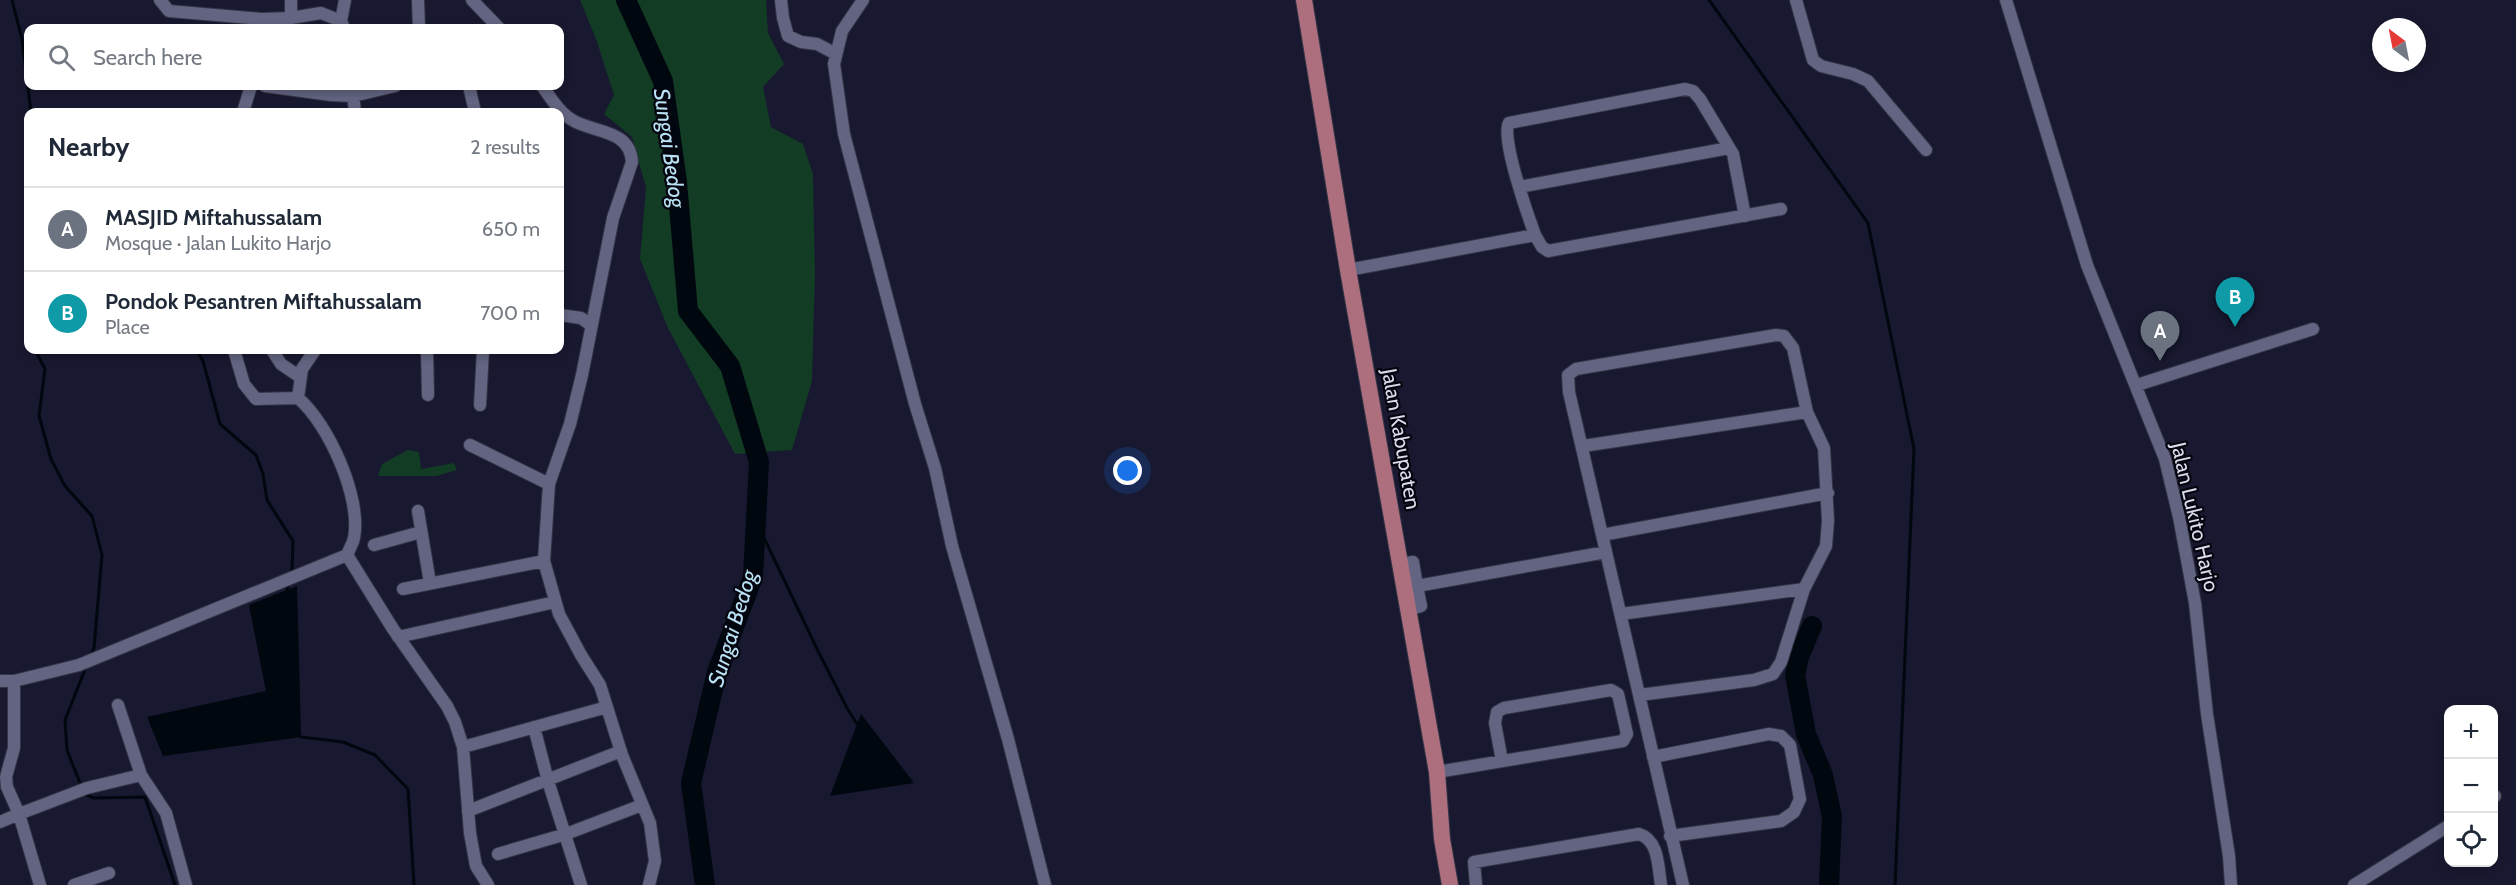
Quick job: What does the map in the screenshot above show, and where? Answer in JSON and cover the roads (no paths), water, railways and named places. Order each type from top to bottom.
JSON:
[{"type":"main road","name":"Jalan Kabupaten","points":[[1304,0],[1348,270],[1437,772],[1442,839],[1450,885]]},
{"type":"street","points":[[160,0],[169,11],[261,24],[321,13],[340,24]]},
{"type":"street","points":[[291,0],[291,18]]},
{"type":"street","points":[[342,24],[345,0]]},
{"type":"street","points":[[418,0],[419,24]]},
{"type":"street","points":[[472,0],[495,24]]},
{"type":"street","points":[[782,0],[783,18],[788,36],[801,42],[817,44],[837,54]]},
{"type":"street","points":[[863,0],[842,31],[834,64],[844,134],[915,404],[937,477],[952,546],[1008,739],[1045,885]]},
{"type":"street","points":[[1796,0],[1813,60],[1821,66],[1853,74],[1868,81],[1926,150]]},
{"type":"street","name":"Jalan Lukito Harjo","points":[[2006,0],[2087,265],[2165,459],[2195,603],[2207,714],[2229,856],[2231,885]]},
{"type":"street","points":[[1745,216],[1736,163],[1700,99],[1693,91],[1685,89],[1518,119],[1509,123],[1506,135],[1519,187],[1535,234],[1542,247],[1548,251],[1745,216],[1781,209]]},
{"type":"street","points":[[244,108],[250,90]]},
{"type":"street","points":[[294,90],[331,95],[352,91],[354,108]]},
{"type":"street","points":[[470,90],[474,108]]},
{"type":"street","points":[[545,90],[559,108]]},
{"type":"street","points":[[564,114],[574,122],[603,130],[625,142],[632,162],[613,218],[580,385],[549,484],[544,561],[555,602],[580,655],[600,685],[621,751],[650,823],[655,863],[648,885]]},
{"type":"street","points":[[1519,187],[1729,148]]},
{"type":"street","points":[[1348,270],[1535,234]]},
{"type":"street","points":[[564,316],[581,318],[591,325]]},
{"type":"street","points":[[2137,385],[2313,328]]},
{"type":"street","points":[[1640,695],[1754,680],[1773,674],[1781,662],[1804,589],[1826,546],[1828,493],[1824,448],[1807,412],[1793,348],[1784,336],[1776,335],[1571,372],[1568,375],[1569,392],[1683,885]]},
{"type":"street","points":[[235,354],[244,384],[256,399],[298,398]]},
{"type":"street","points":[[274,354],[280,364],[300,377]]},
{"type":"street","points":[[0,681],[14,681],[79,665],[347,555],[354,539],[352,496],[333,445],[324,428],[298,398],[300,377],[308,354]]},
{"type":"street","points":[[427,354],[428,395]]},
{"type":"street","points":[[480,405],[483,354]]},
{"type":"street","points":[[1583,446],[1807,412]]},
{"type":"street","points":[[470,445],[549,484]]},
{"type":"street","points":[[1602,535],[1828,493]]},
{"type":"street","points":[[418,511],[430,584]]},
{"type":"street","points":[[374,545],[421,532]]},
{"type":"street","points":[[1417,586],[1606,552]]},
{"type":"street","points":[[347,555],[398,637],[447,706],[463,747],[470,833],[476,866],[488,885]]},
{"type":"street","points":[[403,589],[544,561]]},
{"type":"street","points":[[1400,564],[1413,562],[1421,606],[1408,610]]},
{"type":"street","points":[[1620,614],[1804,589]]},
{"type":"street","points":[[398,637],[555,602]]},
{"type":"street","points":[[14,681],[15,744],[7,770],[7,787],[19,814],[40,885]]},
{"type":"street","points":[[1437,772],[1623,741],[1626,734],[1618,694],[1611,690],[1504,708],[1497,712],[1495,723],[1502,761]]},
{"type":"street","points":[[118,705],[141,775],[166,813],[186,885]]},
{"type":"street","points":[[463,747],[607,707]]},
{"type":"street","points":[[534,727],[548,781],[581,885]]},
{"type":"street","points":[[1653,757],[1769,734],[1781,736],[1790,745],[1800,799],[1794,812],[1780,821],[1670,836]]},
{"type":"street","points":[[468,811],[621,751]]},
{"type":"street","points":[[0,822],[87,788],[141,775]]},
{"type":"street","points":[[498,854],[566,834],[642,805]]},
{"type":"street","points":[[2354,885],[2444,829]]},
{"type":"street","points":[[1476,885],[1474,862],[1639,834],[1648,837],[1654,846],[1661,885]]},
{"type":"street","points":[[74,885],[109,873]]},
{"type":"waterway","points":[[12,0],[24,55]]},
{"type":"waterway","name":"Sungai Bedog","points":[[626,0],[663,81],[677,182],[688,311],[730,366],[759,462],[753,577],[717,672],[691,783],[705,885]]},
{"type":"waterway","points":[[1709,0],[1868,223],[1914,449],[1895,885]]},
{"type":"waterway","points":[[28,90],[31,108]]},
{"type":"waterway","points":[[37,354],[45,369],[39,416],[51,459],[65,486],[92,516],[102,555],[94,648],[91,655]]},
{"type":"waterway","points":[[199,354],[203,361],[220,424],[256,455],[263,474],[267,500],[293,541],[292,572]]},
{"type":"waterway","points":[[756,521],[817,649],[857,724]]},
{"type":"waterway","points":[[287,590],[289,584]]},
{"type":"waterway","points":[[1812,626],[1799,657],[1795,675],[1806,734],[1823,775],[1832,817],[1829,885]]},
{"type":"waterway","points":[[82,788],[67,750],[65,720],[86,667]]},
{"type":"waterway","points":[[301,737],[343,742],[375,755],[408,789],[414,885]]},
{"type":"waterway","points":[[84,794],[94,798],[145,797],[175,885]]},
{"type":"place","name":"Pondok Pesantren Miftahussalam","points":[[2235,327]]},
{"type":"place","name":"MASJID Miftahussalam","points":[[2160,361]]}]
